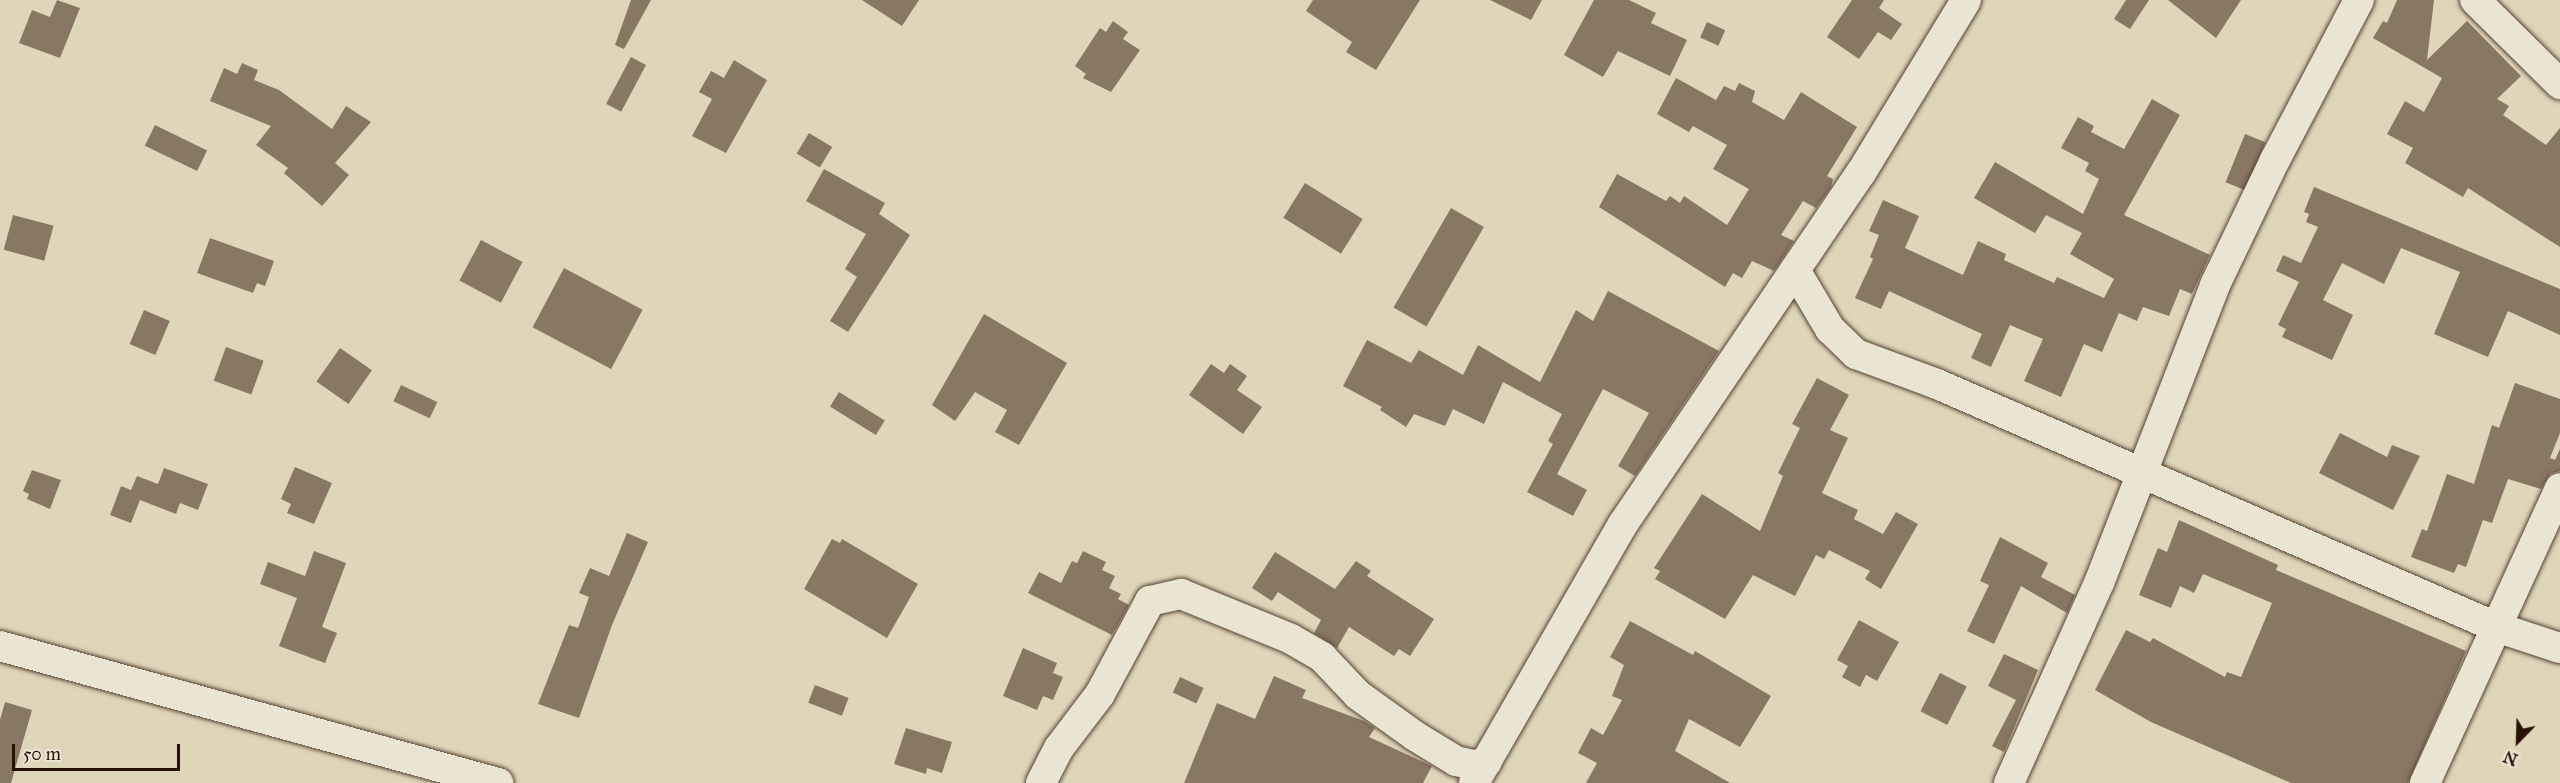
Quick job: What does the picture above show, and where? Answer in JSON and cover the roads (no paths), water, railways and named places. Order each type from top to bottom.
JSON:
[{"type":"street","points":[[1041,783],[1059,748],[1100,694],[1150,601],[1181,594],[1291,639],[1322,657],[1358,695],[1415,736],[1456,760],[1474,765],[1480,773],[1623,524],[1861,173],[1966,0]]},
{"type":"street","points":[[2009,783],[2099,583],[2215,285],[2275,160],[2359,0]]},
{"type":"street","points":[[2475,0],[2560,84]]},
{"type":"street","points":[[1795,270],[1830,329],[1856,354],[1937,384],[2496,627],[2560,648]]},
{"type":"street","points":[[2425,783],[2560,488]]},
{"type":"street","points":[[0,646],[498,783]]}]
